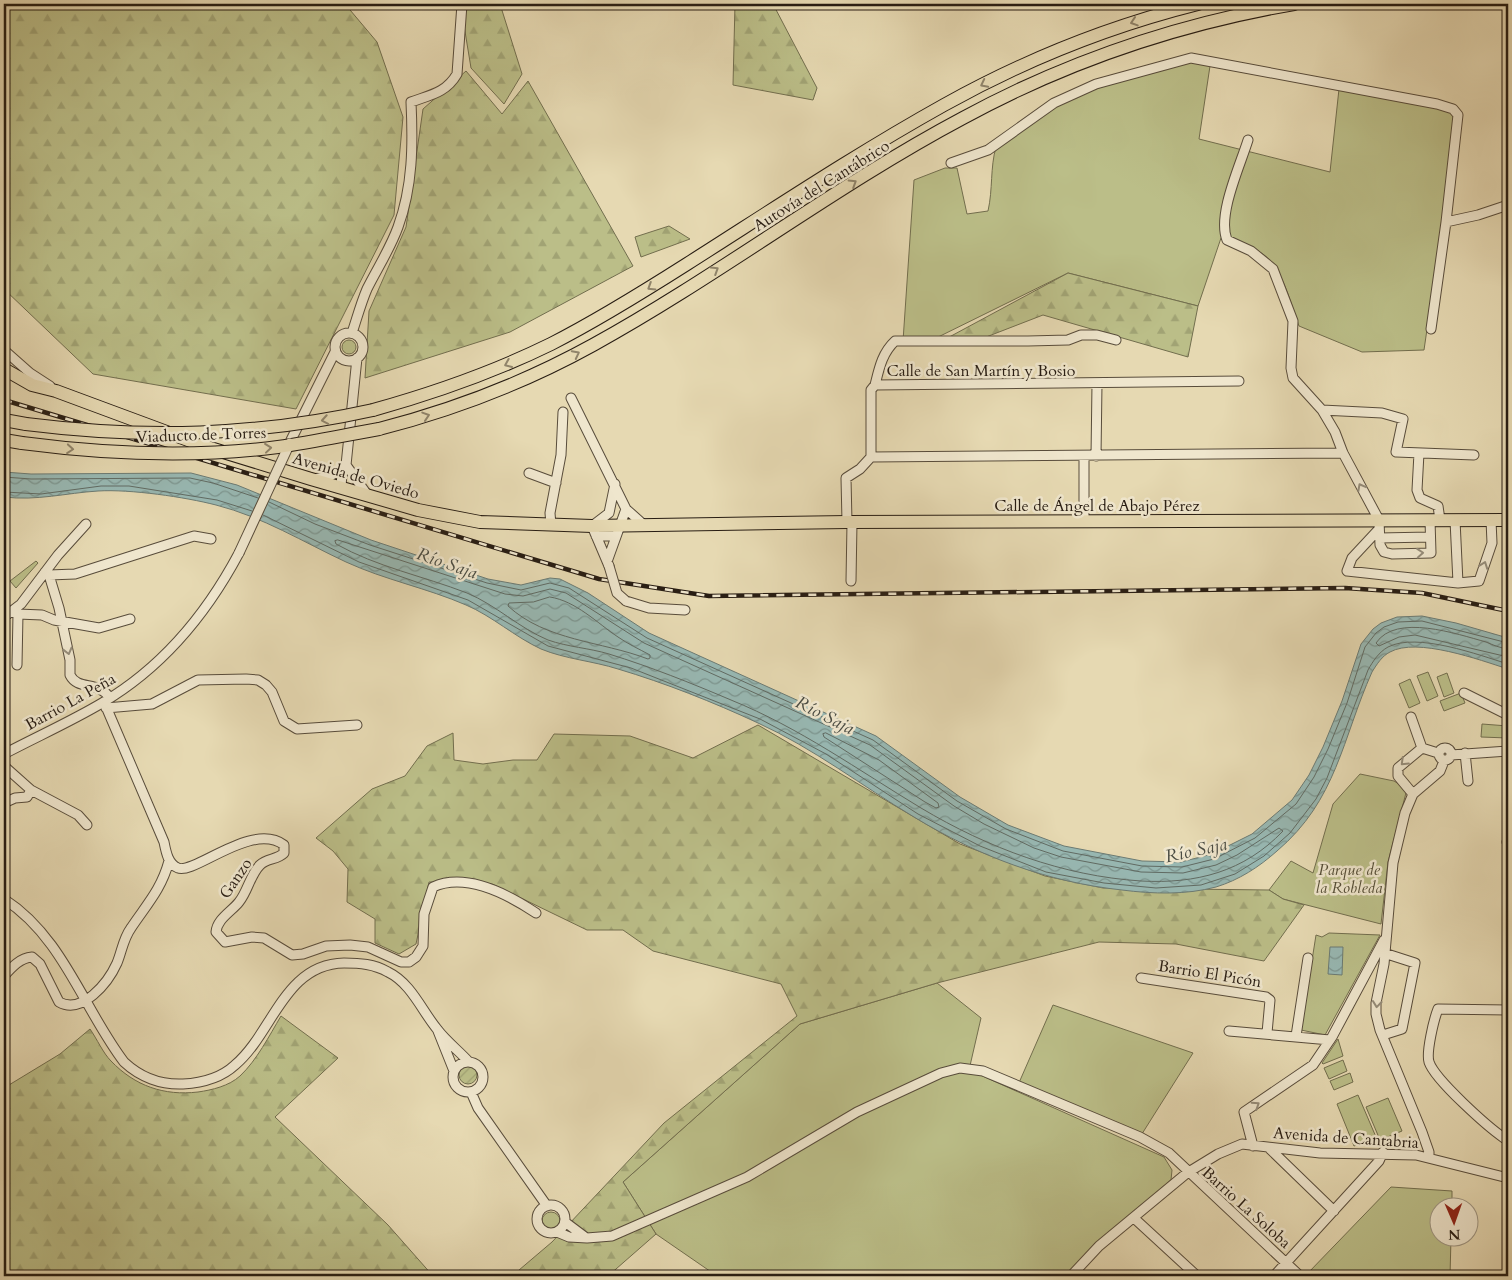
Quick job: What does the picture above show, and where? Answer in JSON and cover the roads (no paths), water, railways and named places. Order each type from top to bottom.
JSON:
[{"type":"highway","name":"Autovía del Cantábrico","points":[[373,410],[434,392],[482,375],[570,334],[626,302],[910,124],[995,78],[1087,39],[1198,4]]},
{"type":"highway","name":"Autovía del Cantábrico","points":[[379,429],[484,396],[584,350],[916,145],[962,118],[1028,85],[1082,62],[1160,35],[1229,17],[1294,4]]},
{"type":"highway","name":"Avenida de Oviedo","points":[[4,369],[32,385],[56,391],[207,447],[370,497],[462,520],[551,525],[594,531],[622,521],[687,524]]},
{"type":"highway","name":"Viaducto de Torres","points":[[4,420],[115,433],[197,434],[272,428],[373,410]]},
{"type":"highway","name":"Viaducto de Torres","points":[[4,441],[102,452],[203,453],[277,447],[379,429]]},
{"type":"highway","name":"Calle de Ángel de Abajo Pérez","points":[[687,524],[1084,522],[1379,533],[1435,520],[1508,520]]},
{"type":"street","points":[[352,333],[366,291],[398,228],[405,204],[410,181],[411,102],[441,92],[452,84],[457,74],[462,4]]},
{"type":"street","points":[[951,163],[988,150],[1054,103],[1096,84],[1191,58],[1437,104],[1453,109],[1458,115],[1431,329]]},
{"type":"street","points":[[1248,140],[1225,215],[1224,231],[1227,240],[1251,252],[1273,269],[1293,321],[1291,368],[1293,378],[1322,410],[1335,432],[1379,533],[1384,552],[1392,554],[1431,553],[1430,537],[1438,506],[1420,498],[1417,490],[1419,453]]},
{"type":"street","points":[[1446,222],[1478,215],[1508,205]]},
{"type":"street","points":[[341,488],[346,467],[358,358],[363,346],[360,337],[352,333],[339,336],[335,343],[335,352],[345,360],[358,358]]},
{"type":"street","name":"Calle de San Martín y Bosio","points":[[1116,340],[1089,335],[1052,340],[895,341],[889,347],[879,365],[875,385],[1239,381]]},
{"type":"street","points":[[4,350],[30,373],[56,391]]},
{"type":"street","name":"Barrio La Peña","points":[[4,754],[107,703],[133,683],[190,630],[212,600],[239,553],[291,440],[335,352]]},
{"type":"street","points":[[1096,456],[1097,384]]},
{"type":"street","points":[[850,581],[846,478],[860,469],[871,457],[871,390],[875,385]]},
{"type":"street","points":[[571,398],[615,483],[622,521],[608,563]]},
{"type":"street","points":[[1322,410],[1382,413],[1403,419],[1396,452],[1474,455]]},
{"type":"street","points":[[551,525],[550,513],[562,455],[563,412]]},
{"type":"street","points":[[871,457],[1343,453]]},
{"type":"street","points":[[1084,456],[1084,522]]},
{"type":"street","points":[[311,479],[330,476],[346,467]]},
{"type":"street","points":[[346,467],[360,487],[370,497]]},
{"type":"street","points":[[529,473],[556,483]]},
{"type":"street","points":[[615,483],[609,513],[594,531],[608,563],[617,593],[626,600],[649,608],[685,610]]},
{"type":"street","points":[[609,513],[622,521]]},
{"type":"street","points":[[1455,520],[1458,583]]},
{"type":"street","points":[[1430,537],[1379,533],[1352,558],[1347,572],[1458,583],[1479,581],[1492,543],[1491,520]]},
{"type":"street","points":[[17,665],[15,613],[86,524]]},
{"type":"street","points":[[47,574],[75,574],[194,536],[211,539]]},
{"type":"street","points":[[4,976],[13,965],[23,959],[32,957],[40,964],[59,1002],[73,1006],[85,1001],[108,979],[117,963],[123,942],[149,906],[166,872],[169,861],[164,842],[102,688],[73,680],[47,574]]},
{"type":"street","points":[[4,617],[15,613],[42,615],[60,622],[99,628],[130,619]]},
{"type":"street","points":[[107,703],[152,704],[198,680],[258,680],[272,692],[284,721],[296,729],[357,725]]},
{"type":"street","points":[[1464,694],[1508,715]]},
{"type":"street","points":[[1411,717],[1422,748]]},
{"type":"street","points":[[1422,748],[1445,756],[1465,753],[1508,752]]},
{"type":"street","points":[[1413,794],[1398,776],[1397,772],[1406,760],[1422,748]]},
{"type":"street","points":[[1465,753],[1468,781]]},
{"type":"street","points":[[1428,1158],[1429,1152],[1422,1132],[1376,1014],[1383,970],[1393,863],[1405,813],[1413,794],[1440,771],[1445,756]]},
{"type":"street","points":[[4,766],[31,790],[78,814],[87,825]]},
{"type":"street","points":[[4,803],[15,798],[27,797],[31,790]]},
{"type":"street","name":"Ganzo","points":[[169,861],[178,868],[187,869],[218,851],[237,844],[264,839],[278,840],[284,844],[284,853],[279,858],[266,860],[260,865],[241,900],[219,922],[216,932],[225,942],[252,937],[269,939],[292,954],[303,954],[326,946],[350,945],[368,947],[401,962],[409,962],[416,957],[423,946],[428,901],[433,887],[440,884],[464,883],[485,888],[510,896],[536,913]]},
{"type":"street","points":[[4,899],[39,929],[57,952],[116,1052],[132,1069],[154,1080],[174,1084],[195,1083],[210,1079],[234,1066],[246,1054],[280,1002],[296,983],[315,970],[338,963],[366,963],[390,972],[408,988],[438,1031],[467,1059],[480,1067],[483,1078],[481,1085],[471,1092],[457,1087],[453,1078],[454,1071],[438,1031]]},
{"type":"street","points":[[1253,1146],[1244,1112],[1313,1065],[1330,1040],[1385,938]]},
{"type":"street","points":[[1383,1035],[1402,1030],[1415,963],[1384,953]]},
{"type":"street","points":[[1296,1036],[1308,958]]},
{"type":"street","points":[[1363,980],[1383,970]]},
{"type":"street","name":"Barrio El Picón","points":[[1141,978],[1266,997],[1270,1000],[1271,1005],[1267,1033]]},
{"type":"street","points":[[1504,1138],[1458,1097],[1428,1060],[1434,1018],[1438,1009],[1508,1010]]},
{"type":"street","points":[[1229,1031],[1330,1040]]},
{"type":"street","points":[[454,1071],[467,1059]]},
{"type":"street","name":"Barrio La Soloba","points":[[557,1232],[569,1237],[612,1236],[747,1177],[857,1112],[941,1073],[960,1068],[983,1071],[1140,1137],[1168,1153],[1187,1173],[1300,1276]]},
{"type":"street","points":[[471,1092],[478,1108],[530,1180],[541,1200],[547,1206],[560,1208],[564,1214],[565,1222],[557,1232],[548,1233],[540,1228],[530,1180]]},
{"type":"street","name":"Avenida de Cantabria","points":[[1071,1276],[1099,1246],[1187,1173],[1218,1154],[1242,1144],[1331,1153],[1383,1152],[1416,1155],[1508,1178]]},
{"type":"street","points":[[1269,1148],[1334,1211]]},
{"type":"street","name":"Barrio La Soloba","points":[[1274,1276],[1378,1161],[1383,1152]]},
{"type":"street","points":[[538,1215],[547,1206]]},
{"type":"street","points":[[1135,1218],[1197,1276]]},
{"type":"street","points":[[565,1222],[587,1238]]},
{"type":"water","name":"Río Saja","points":[[4,472],[31,474],[191,473],[237,485],[371,540],[488,579],[521,585],[550,578],[560,579],[588,593],[649,633],[876,736],[960,797],[1008,825],[1064,846],[1142,861],[1181,862],[1212,854],[1252,834],[1292,800],[1309,775],[1323,747],[1342,701],[1361,644],[1373,629],[1381,623],[1397,617],[1422,616],[1456,623],[1508,638],[1508,669],[1432,648],[1402,648],[1390,652],[1382,658],[1372,672],[1326,790],[1313,811],[1297,831],[1277,851],[1233,881],[1205,890],[1169,893],[1122,890],[1067,881],[1040,874],[988,855],[938,831],[798,744],[758,723],[706,700],[653,680],[541,649],[466,605],[361,568],[250,516],[203,502],[126,491],[98,491],[28,498],[4,497]]},
{"type":"water","points":[[1330,947],[1343,947],[1342,975],[1328,974]]},
{"type":"railway","points":[[4,400],[599,579],[709,596],[1345,588],[1422,593],[1508,611]]},
{"type":"park label","name":"Parque de la Robleda","points":[[1349,878]]}]
